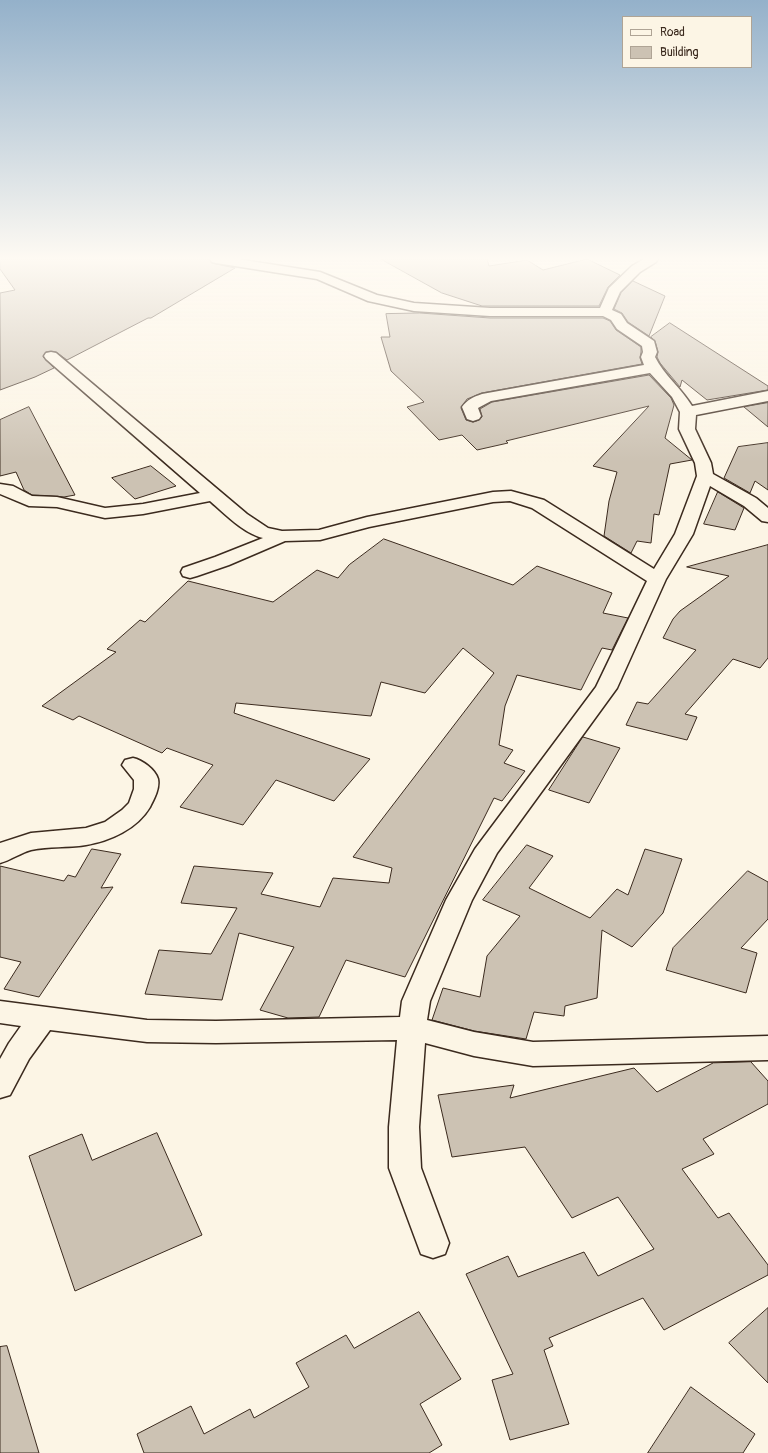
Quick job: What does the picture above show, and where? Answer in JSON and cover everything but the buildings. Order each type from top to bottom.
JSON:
[{"type":"street","points":[[432,1243],[405,1168],[404,1127],[412,1028],[416,1001],[458,900],[487,849],[606,688],[657,579],[684,534],[705,476],[703,463],[688,428],[688,412],[678,395],[653,368],[648,357],[650,352],[649,344],[623,327]]},
{"type":"street","points":[[51,356],[241,518],[262,532],[282,536],[320,535],[367,522],[494,497],[511,496],[538,504],[657,579]]},
{"type":"street","points":[[473,416],[470,407],[475,402],[487,397],[653,368]]},
{"type":"street","points":[[688,412],[768,396]]},
{"type":"street","points":[[705,476],[750,502],[768,517]]},
{"type":"street","points":[[0,489],[6,490],[29,501],[57,502],[105,513],[143,508],[214,495]]},
{"type":"street","points":[[190,572],[222,561],[282,536]]},
{"type":"street","points":[[0,854],[26,843],[58,838],[92,836],[112,829],[137,811],[145,798],[147,788],[146,778],[133,765]]},
{"type":"street","points":[[0,1012],[147,1031],[216,1032],[412,1028],[474,1044],[532,1054],[768,1048]]},
{"type":"street","points":[[0,1086],[19,1051],[43,1018]]}]
